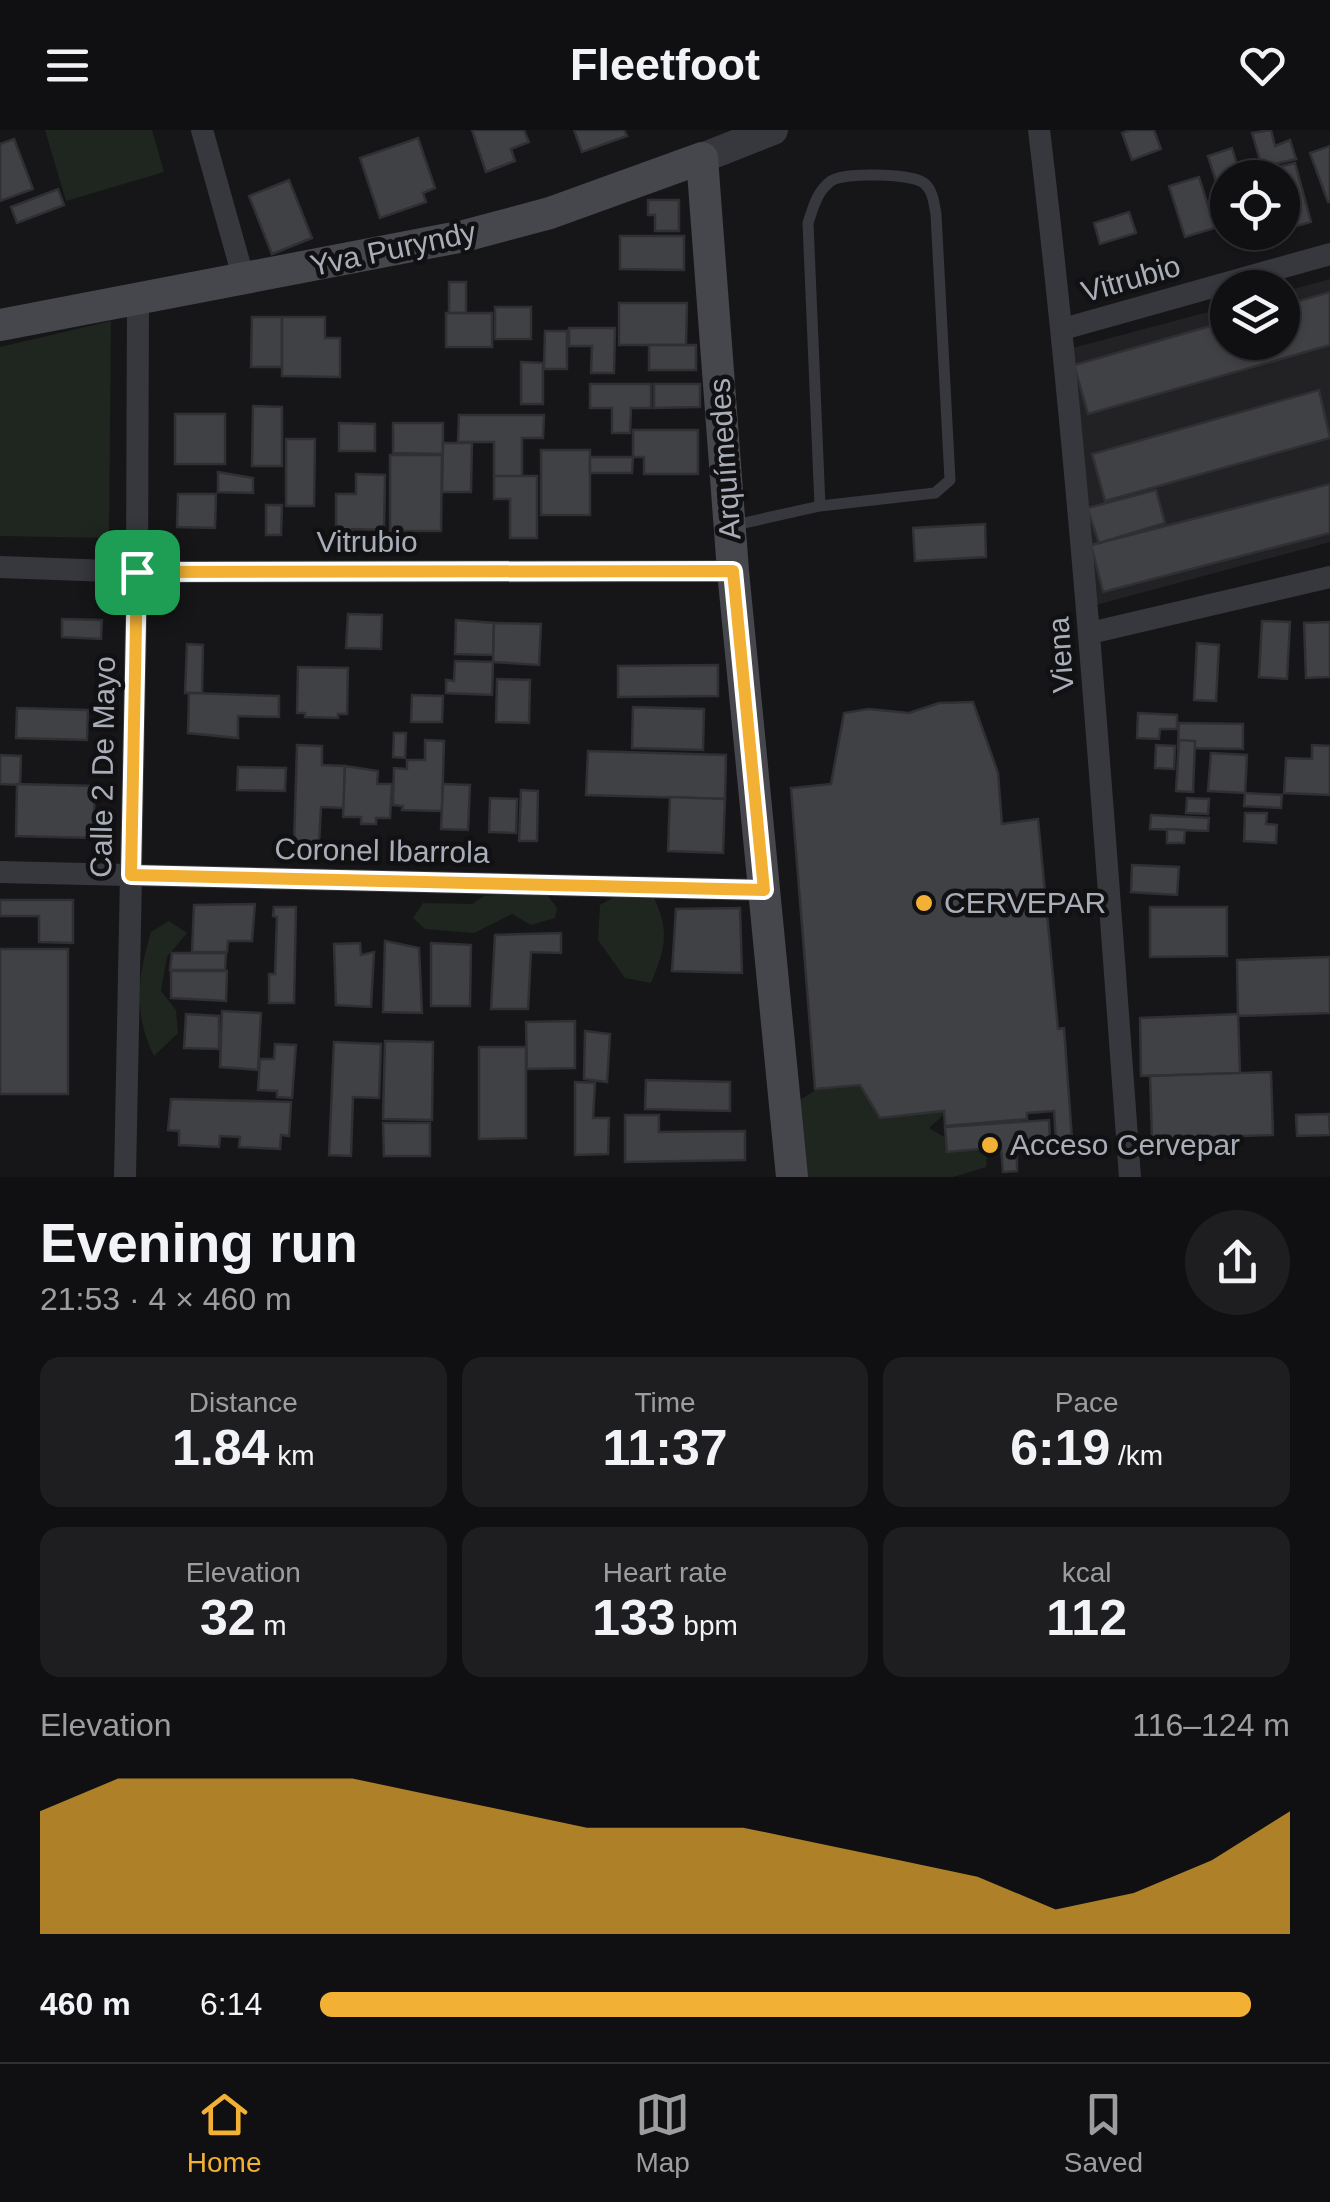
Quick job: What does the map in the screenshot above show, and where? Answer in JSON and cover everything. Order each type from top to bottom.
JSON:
[{"type":"main road","name":"Yva Puryndy","points":[[1,322],[244,280],[464,236],[550,213],[702,158]]},
{"type":"main road","name":"Arquímedes","points":[[702,158],[733,571],[792,1177]]},
{"type":"street","points":[[202,130],[244,280]]},
{"type":"street","name":"Yva Puryndy","points":[[702,158],[773,130]]},
{"type":"street","name":"Viena","points":[[1039,130],[1063,329],[1090,632],[1130,1177]]},
{"type":"street","name":"Vitrubio","points":[[1063,329],[1330,254]]},
{"type":"street","name":"Calle 2 De Mayo","points":[[125,1177],[137,572],[138,298]]},
{"type":"street","name":"Vitrubio","points":[[0,567],[137,572],[733,571]]},
{"type":"street","points":[[1090,632],[1330,576]]},
{"type":"street","name":"Coronel Ibarrola","points":[[0,872],[764,890]]},
{"type":"lane","points":[[730,526],[820,506],[935,493],[950,480],[936,214],[931,192],[914,177],[846,175],[832,180],[817,197],[808,223],[820,506]]},
{"type":"shaded area","points":[[45,130],[152,130],[164,172],[66,201]]},
{"type":"shaded area","points":[[1330,279],[1330,542],[1096,605],[1069,349],[1210,312],[1210,360],[1300,360],[1300,287]]},
{"type":"shaded area","points":[[111,321],[109,538],[0,536],[0,347]]},
{"type":"shaded area","points":[[628,889],[652,893],[662,918],[663,949],[651,983],[625,978],[598,940],[600,905]]},
{"type":"shaded area","points":[[546,893],[557,908],[555,918],[531,925],[512,914],[474,933],[425,929],[413,918],[423,903],[472,904],[484,896]]},
{"type":"shaded area","points":[[169,921],[187,933],[167,957],[161,991],[176,1010],[178,1033],[154,1056],[140,1010],[140,980],[151,932]]},
{"type":"shaded area","points":[[854,1065],[952,1107],[929,1128],[946,1138],[966,1141],[987,1157],[986,1167],[953,1177],[802,1177],[794,1104]]},
{"type":"building","points":[[472,130],[524,130],[529,142],[511,149],[515,161],[486,172]]},
{"type":"building","points":[[574,130],[624,130],[627,136],[582,152]]},
{"type":"building","points":[[1154,130],[1161,149],[1132,160],[1122,133]]},
{"type":"building","points":[[1271,130],[1275,146],[1290,140],[1296,159],[1260,160],[1252,133]]},
{"type":"building","points":[[418,138],[435,188],[423,193],[426,202],[380,218],[360,158]]},
{"type":"building","points":[[14,139],[33,189],[0,201],[0,144]]},
{"type":"building","points":[[1330,146],[1330,202],[1328,202],[1310,153]]},
{"type":"building","points":[[1232,148],[1236,160],[1210,162],[1208,156]]},
{"type":"building","points":[[1199,177],[1210,212],[1210,230],[1185,237],[1169,186]]},
{"type":"building","points":[[289,180],[312,238],[272,254],[249,196]]},
{"type":"building","points":[[1300,181],[1311,222],[1300,225]]},
{"type":"building","points":[[58,189],[64,205],[17,223],[11,207]]},
{"type":"building","points":[[648,200],[679,200],[679,231],[655,231],[655,215],[648,215]]},
{"type":"building","points":[[1129,212],[1136,233],[1100,244],[1094,223]]},
{"type":"building","points":[[620,236],[684,236],[684,270],[620,269]]},
{"type":"building","points":[[449,282],[466,282],[466,313],[449,313]]},
{"type":"building","points":[[1330,292],[1330,345],[1300,354],[1300,301]]},
{"type":"building","points":[[619,303],[687,303],[686,345],[619,345]]},
{"type":"building","points":[[495,307],[531,307],[531,339],[495,339]]},
{"type":"building","points":[[446,313],[492,313],[492,347],[446,347]]},
{"type":"building","points":[[252,317],[282,317],[282,367],[251,367]]},
{"type":"building","points":[[282,317],[325,317],[325,338],[340,338],[340,377],[282,376]]},
{"type":"building","points":[[1210,326],[1210,360],[1277,360],[1088,414],[1074,365]]},
{"type":"building","points":[[569,328],[615,328],[614,373],[591,373],[592,346],[569,346]]},
{"type":"building","points":[[545,331],[567,331],[567,369],[544,369]]},
{"type":"building","points":[[649,345],[696,345],[696,370],[649,370]]},
{"type":"building","points":[[521,362],[543,363],[543,404],[521,404]]},
{"type":"building","points":[[590,384],[651,384],[651,408],[631,408],[630,433],[612,433],[612,408],[590,408]]},
{"type":"building","points":[[654,384],[700,384],[700,407],[654,408]]},
{"type":"building","points":[[1319,390],[1330,438],[1105,501],[1092,454]]},
{"type":"building","points":[[253,406],[282,407],[282,466],[252,466]]},
{"type":"building","points":[[175,414],[225,414],[225,464],[175,464]]},
{"type":"building","points":[[459,415],[544,415],[543,438],[522,438],[522,477],[494,476],[494,442],[458,442]]},
{"type":"building","points":[[339,423],[375,424],[375,451],[339,451]]},
{"type":"building","points":[[393,423],[443,423],[443,454],[393,453]]},
{"type":"building","points":[[633,430],[698,430],[698,474],[644,474],[644,457],[633,457]]},
{"type":"building","points":[[286,439],[315,439],[314,506],[286,506]]},
{"type":"building","points":[[443,443],[472,443],[471,492],[442,492]]},
{"type":"building","points":[[541,450],[590,450],[590,515],[541,515]]},
{"type":"building","points":[[390,455],[442,455],[441,531],[390,531]]},
{"type":"building","points":[[590,457],[633,457],[632,473],[590,473]]},
{"type":"building","points":[[218,472],[253,478],[253,493],[218,492]]},
{"type":"building","points":[[356,474],[385,475],[384,530],[352,529],[352,542],[336,542],[336,494],[356,494]]},
{"type":"building","points":[[494,476],[537,476],[537,538],[510,538],[510,499],[494,499]]},
{"type":"building","points":[[1330,484],[1330,533],[1103,592],[1091,545]]},
{"type":"building","points":[[1156,490],[1165,523],[1099,543],[1087,508]]},
{"type":"building","points":[[178,494],[216,494],[215,528],[177,527]]},
{"type":"building","points":[[266,505],[282,505],[281,535],[266,535]]},
{"type":"building","points":[[985,524],[986,557],[915,561],[913,528]]},
{"type":"building","points":[[348,614],[382,615],[381,649],[346,648]]},
{"type":"building","points":[[62,619],[102,620],[101,639],[62,637]]},
{"type":"building","points":[[456,620],[494,623],[493,655],[455,654]]},
{"type":"building","points":[[1262,621],[1290,622],[1287,679],[1259,677]]},
{"type":"building","points":[[1330,622],[1330,677],[1306,678],[1304,623]]},
{"type":"building","points":[[494,623],[541,624],[539,665],[493,662]]},
{"type":"building","points":[[1197,643],[1219,645],[1216,701],[1194,700]]},
{"type":"building","points":[[187,644],[203,645],[202,693],[185,693]]},
{"type":"building","points":[[455,661],[493,662],[492,695],[446,693],[446,680],[454,681]]},
{"type":"building","points":[[718,665],[718,696],[618,697],[618,666]]},
{"type":"building","points":[[298,667],[348,668],[347,714],[338,714],[338,718],[305,717],[305,713],[297,713]]},
{"type":"building","points":[[497,679],[530,680],[529,723],[496,722]]},
{"type":"building","points":[[189,693],[279,696],[279,717],[238,716],[238,738],[188,733]]},
{"type":"building","points":[[412,695],[443,696],[442,722],[411,722]]},
{"type":"building","name":"CERVEPAR","points":[[973,702],[998,773],[1002,824],[1038,819],[1058,1029],[1064,1028],[1072,1139],[1056,1141],[1054,1111],[1027,1113],[1027,1119],[945,1126],[944,1111],[880,1118],[860,1085],[815,1089],[791,788],[831,784],[844,713],[869,709],[909,713],[939,703]]},
{"type":"building","points":[[633,707],[704,709],[703,750],[632,748]]},
{"type":"building","points":[[17,708],[88,710],[87,740],[16,738]]},
{"type":"building","points":[[1138,713],[1177,715],[1177,729],[1160,729],[1159,739],[1137,738]]},
{"type":"building","points":[[1179,723],[1243,724],[1243,749],[1178,748]]},
{"type":"building","points":[[394,733],[406,733],[405,758],[393,757]]},
{"type":"building","points":[[425,740],[444,741],[442,811],[402,810],[403,806],[393,805],[394,768],[407,769],[407,760],[425,760]]},
{"type":"building","points":[[1179,740],[1195,741],[1193,792],[1176,791]]},
{"type":"building","points":[[297,745],[322,746],[322,765],[345,766],[344,808],[321,807],[319,843],[294,843]]},
{"type":"building","points":[[1156,745],[1175,746],[1174,769],[1155,768]]},
{"type":"building","points":[[1312,745],[1330,746],[1330,795],[1284,793],[1286,758],[1312,759]]},
{"type":"building","points":[[588,751],[726,755],[725,799],[586,795]]},
{"type":"building","points":[[1211,753],[1247,755],[1245,793],[1208,791]]},
{"type":"building","points":[[0,755],[21,756],[20,785],[0,784]]},
{"type":"building","points":[[345,766],[378,771],[377,784],[392,784],[390,818],[376,818],[376,824],[361,824],[361,817],[343,817]]},
{"type":"building","points":[[238,767],[286,768],[285,791],[237,790]]},
{"type":"building","points":[[17,784],[95,786],[93,838],[16,836]]},
{"type":"building","points":[[443,784],[470,785],[468,830],[441,829]]},
{"type":"building","points":[[521,790],[538,791],[537,841],[519,841]]},
{"type":"building","points":[[1245,793],[1282,795],[1281,808],[1244,806]]},
{"type":"building","points":[[670,797],[725,799],[723,853],[668,851]]},
{"type":"building","points":[[490,798],[517,799],[516,833],[489,832]]},
{"type":"building","points":[[1187,798],[1209,799],[1208,814],[1186,813]]},
{"type":"building","points":[[1245,813],[1267,813],[1266,824],[1277,825],[1276,843],[1244,841]]},
{"type":"building","points":[[1151,815],[1209,818],[1208,831],[1150,829]]},
{"type":"building","points":[[1167,829],[1185,830],[1184,843],[1167,843]]},
{"type":"building","points":[[1132,865],[1179,867],[1177,895],[1131,892]]},
{"type":"building","points":[[0,900],[73,900],[73,943],[39,942],[39,916],[0,916]]},
{"type":"building","points":[[255,904],[252,941],[228,941],[227,952],[192,952],[194,905]]},
{"type":"building","points":[[274,907],[296,907],[294,1003],[269,1003],[269,974],[275,974]]},
{"type":"building","points":[[1150,907],[1227,907],[1227,956],[1150,957]]},
{"type":"building","points":[[740,908],[742,973],[672,971],[676,909]]},
{"type":"building","points":[[561,933],[561,953],[531,952],[528,1009],[491,1009],[495,935]]},
{"type":"building","points":[[385,941],[419,948],[422,1013],[383,1012]]},
{"type":"building","points":[[360,943],[361,955],[374,952],[371,1007],[336,1005],[334,944]]},
{"type":"building","points":[[431,943],[471,945],[470,1006],[431,1006]]},
{"type":"building","points":[[0,949],[68,949],[68,1094],[0,1094]]},
{"type":"building","points":[[172,953],[226,953],[225,970],[170,970]]},
{"type":"building","points":[[1330,957],[1330,1013],[1238,1016],[1237,960]]},
{"type":"building","points":[[171,971],[227,971],[226,1001],[171,998]]},
{"type":"building","points":[[222,1011],[261,1013],[258,1070],[220,1067]]},
{"type":"building","points":[[186,1014],[219,1016],[219,1049],[184,1048]]},
{"type":"building","points":[[1238,1014],[1240,1073],[1141,1076],[1140,1018]]},
{"type":"building","points":[[575,1021],[575,1068],[527,1069],[526,1022]]},
{"type":"building","points":[[585,1031],[610,1034],[607,1082],[584,1079]]},
{"type":"building","points":[[385,1041],[433,1042],[432,1120],[383,1119]]},
{"type":"building","points":[[334,1042],[381,1044],[379,1098],[353,1097],[351,1156],[329,1155]]},
{"type":"building","points":[[275,1044],[296,1045],[292,1098],[277,1097],[277,1091],[258,1090],[260,1059],[274,1059]]},
{"type":"building","points":[[479,1047],[526,1047],[526,1138],[479,1139]]},
{"type":"building","points":[[1271,1072],[1273,1135],[1152,1139],[1150,1076]]},
{"type":"building","points":[[646,1080],[730,1082],[730,1111],[645,1109]]},
{"type":"building","points":[[575,1082],[595,1083],[593,1118],[609,1118],[608,1154],[575,1155]]},
{"type":"building","points":[[171,1099],[291,1102],[289,1136],[281,1135],[280,1149],[239,1147],[240,1137],[220,1136],[219,1147],[179,1145],[179,1131],[168,1130]]},
{"type":"building","points":[[1329,1114],[1330,1135],[1297,1136],[1296,1115]]},
{"type":"building","points":[[625,1115],[659,1115],[659,1132],[745,1131],[745,1160],[625,1162]]},
{"type":"building","name":"Acceso Cervepar","points":[[1049,1120],[1050,1144],[1017,1147],[1017,1171],[1003,1172],[1001,1147],[947,1152],[945,1127]]},
{"type":"building","points":[[383,1123],[430,1123],[430,1156],[384,1156]]},
{"type":"place","name":"CERVEPAR","points":[[924,903]]},
{"type":"place","name":"Acceso Cervepar","points":[[990,1145]]},
{"type":"route","points":[[733,571],[764,890],[131,875],[137,572],[733,571]]}]
